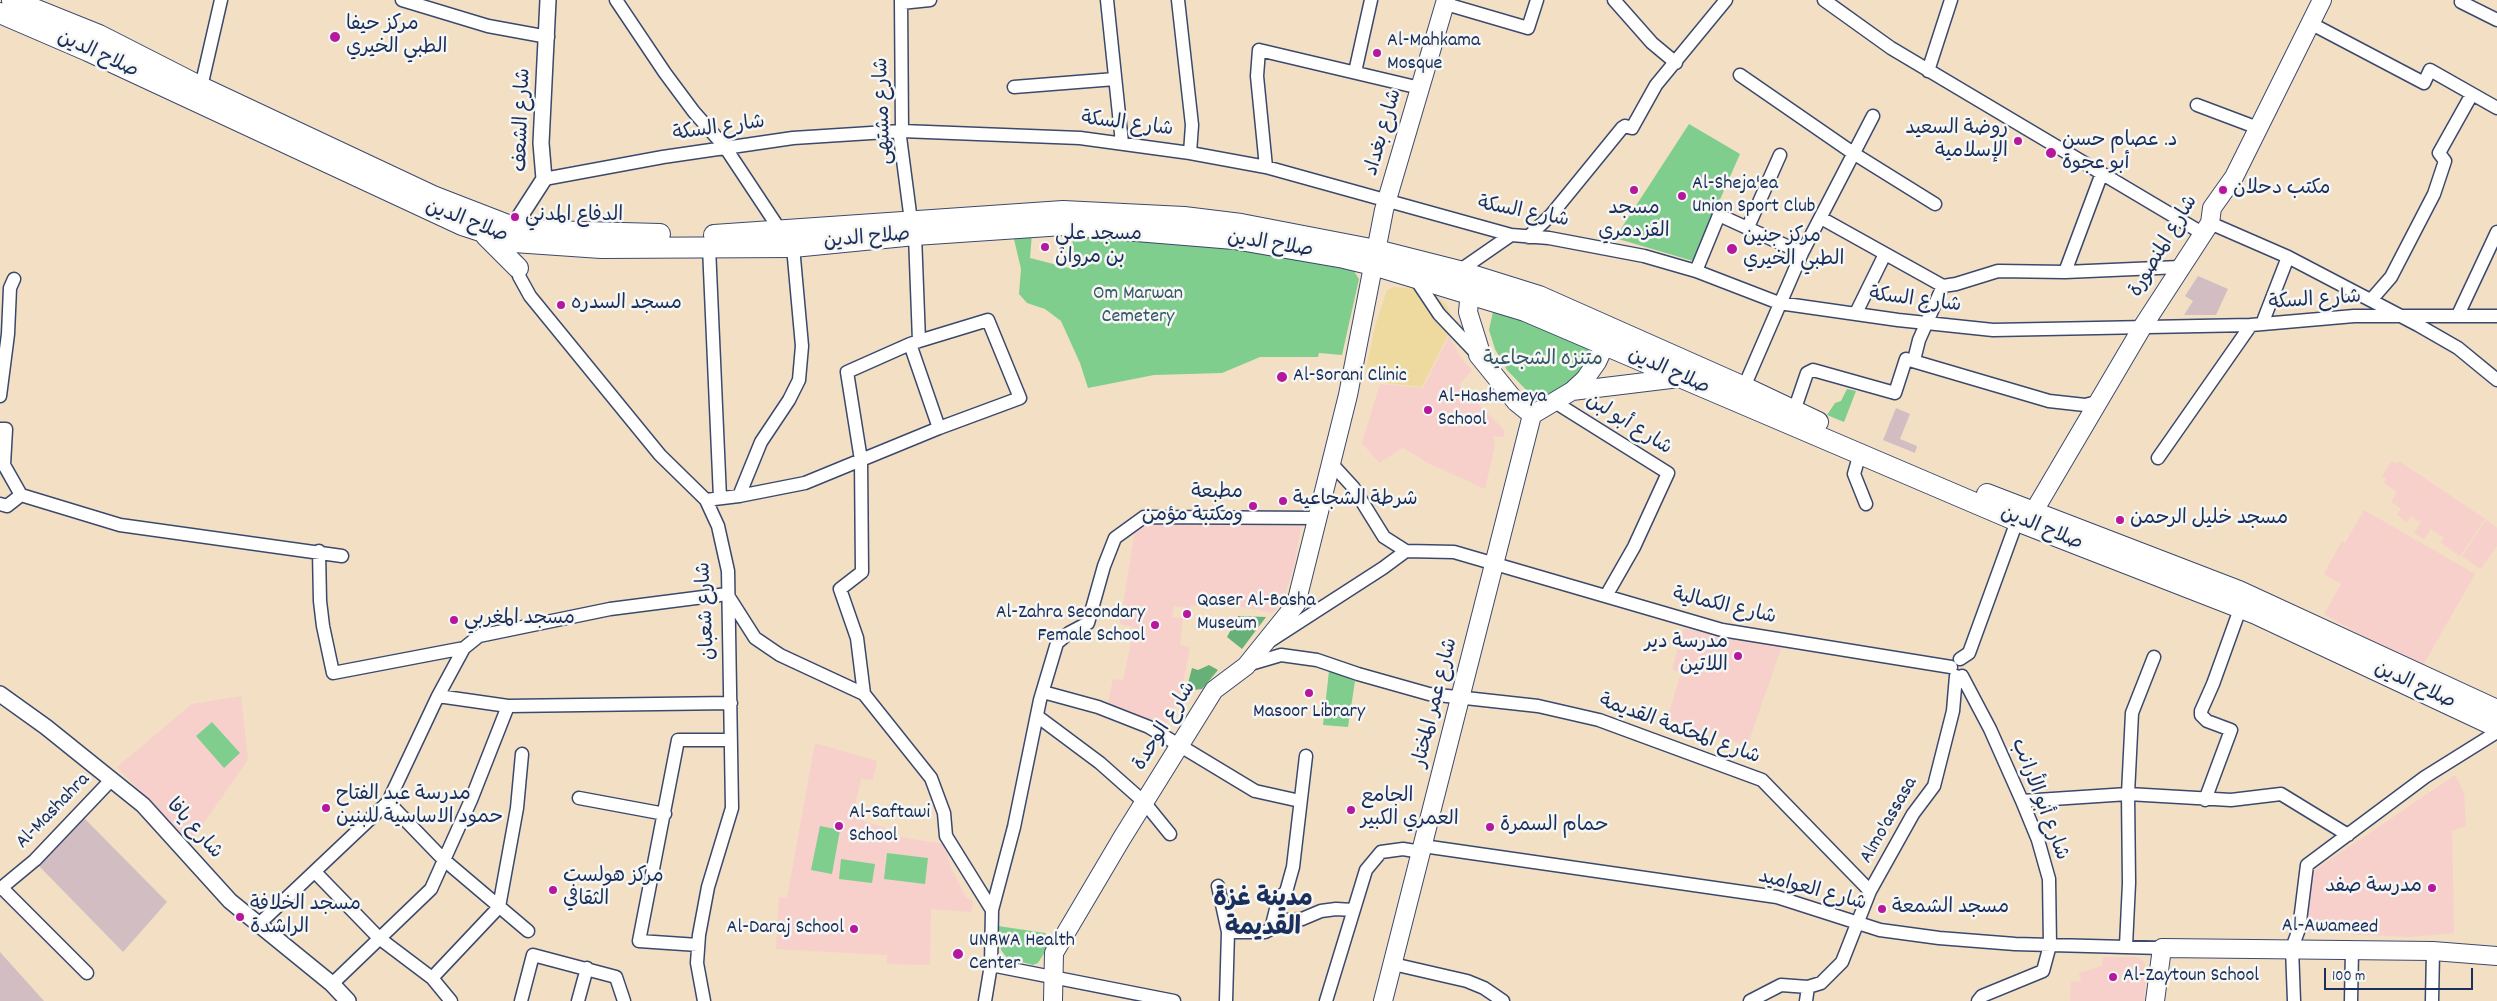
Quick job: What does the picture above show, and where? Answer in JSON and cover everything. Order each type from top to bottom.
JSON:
[{"type":"highway","name":"صلاح الدين","points":[[12,0],[37,5],[99,35],[205,95],[462,225],[481,231],[601,248],[793,247],[913,228],[1063,211],[1184,217],[1241,224],[1375,258],[1539,296],[1744,387],[1890,455],[2341,653],[2497,726]]},
{"type":"highway","name":"صلاح الدين","points":[[0,14],[88,51],[205,95],[433,196],[514,235],[548,231],[707,235],[780,230],[913,228]]},
{"type":"highway","points":[[481,231],[518,268]]},
{"type":"highway","name":"صلاح الدين","points":[[1375,258],[1414,277],[1467,280],[1525,311],[1679,378],[1860,453],[2239,591],[2497,710]]},
{"type":"main road","name":"شارع المنصورة","points":[[2091,404],[2138,326],[2234,177],[2322,0]]},
{"type":"main road","name":"شارع بغداد","points":[[1375,258],[1384,210],[1446,2]]},
{"type":"main road","name":"شارع الوحدة","points":[[1053,1001],[1052,976],[1054,953],[1144,802],[1214,690],[1246,666],[1296,604],[1319,518],[1348,395],[1375,258]]},
{"type":"main road","points":[[1467,280],[1468,312],[1479,347],[1478,355],[1516,402],[1532,415],[1572,391],[1590,373],[1605,345]]},
{"type":"main road","points":[[1572,391],[1679,378]]},
{"type":"main road","points":[[2025,513],[2091,404]]},
{"type":"main road","name":"شارع عمر المختار","points":[[1382,1001],[1424,846],[1532,415]]},
{"type":"main road","points":[[2155,1001],[2162,948]]},
{"type":"main road","name":"Al-Awameed","points":[[2162,948],[2433,951],[2497,956]]},
{"type":"street","points":[[205,95],[222,0]]},
{"type":"street","points":[[402,0],[488,26],[548,37]]},
{"type":"street","name":"شارع الشعف","points":[[543,0],[548,37]]},
{"type":"street","name":"شارع الشعف","points":[[514,235],[544,179],[541,143],[548,37],[548,0]]},
{"type":"street","points":[[616,0],[665,73],[694,112],[725,147],[780,230]]},
{"type":"street","points":[[901,2],[930,0]]},
{"type":"street","points":[[1107,0],[1122,143]]},
{"type":"street","points":[[1178,0],[1192,125],[1190,153]]},
{"type":"street","points":[[1355,72],[1371,0]]},
{"type":"street","points":[[1446,2],[1528,28],[1537,0]]},
{"type":"street","points":[[1614,0],[1652,43],[1676,63]]},
{"type":"street","points":[[1528,237],[1551,215],[1622,128],[1625,126],[1632,128],[1656,85],[1726,0]]},
{"type":"street","points":[[1824,0],[1890,48],[2102,174],[2205,223],[2288,257],[2458,348],[2497,380]]},
{"type":"street","points":[[1928,71],[1951,0]]},
{"type":"street","points":[[2462,0],[2461,2],[2497,20]]},
{"type":"street","name":"شارع مشتهى","points":[[901,2],[902,130],[900,137],[913,228],[915,343],[939,428]]},
{"type":"street","points":[[2310,23],[2424,83],[2430,70],[2497,108]]},
{"type":"street","points":[[1266,168],[1257,76],[1259,50],[1420,88]]},
{"type":"street","points":[[1740,75],[1853,153],[1935,204]]},
{"type":"street","points":[[1014,87],[1115,79]]},
{"type":"street","points":[[2370,300],[2391,277],[2434,194],[2446,161],[2439,153],[2472,94]]},
{"type":"street","points":[[2197,105],[2258,128]]},
{"type":"street","points":[[1744,387],[1802,253],[1873,116]]},
{"type":"street","name":"شارع السكة","points":[[544,179],[725,147],[793,138],[902,130],[1080,138],[1190,153],[1266,168],[1511,235],[1549,238],[1644,256],[1696,271],[1780,303],[1927,323],[1993,330],[2257,325],[2354,316],[2497,316]]},
{"type":"street","points":[[1748,227],[1780,155]]},
{"type":"street","points":[[2065,272],[2102,174]]},
{"type":"street","points":[[1696,271],[1719,215],[1802,253]]},
{"type":"street","points":[[1820,218],[1943,286],[1998,272],[2065,272],[2175,268]]},
{"type":"street","points":[[2458,315],[2497,232]]},
{"type":"street","name":"شارع شعبان","points":[[514,235],[519,276],[530,296],[578,352],[598,382],[660,455],[706,500],[718,526],[728,571],[732,808],[708,887],[698,945],[697,963],[704,1001]]},
{"type":"street","points":[[1467,280],[1511,235]]},
{"type":"street","points":[[708,246],[720,498]]},
{"type":"street","points":[[739,496],[761,442],[789,400],[799,380],[802,346],[793,247]]},
{"type":"street","points":[[1856,313],[1885,254]]},
{"type":"street","points":[[2158,458],[2257,325],[2288,257]]},
{"type":"street","points":[[1414,277],[1439,314],[1478,355]]},
{"type":"street","points":[[0,396],[8,334],[10,288],[14,279]]},
{"type":"street","points":[[1914,360],[1943,286]]},
{"type":"street","points":[[706,500],[739,496],[805,483],[861,460],[939,428],[1020,398],[988,320],[915,343],[847,372],[861,460],[862,572],[840,589],[857,638],[864,694]]},
{"type":"street","points":[[1794,411],[1807,374],[1813,370],[1895,393],[1906,359],[2042,399],[2091,404]]},
{"type":"street","name":"شارع أبو لبن","points":[[1553,401],[1668,472],[1634,547],[1606,596]]},
{"type":"street","points":[[0,428],[6,430],[4,465],[21,495],[120,525],[319,551],[342,556]]},
{"type":"street","points":[[1860,453],[1854,474],[1866,504]]},
{"type":"street","points":[[1262,646],[1406,551],[1384,537],[1353,486],[1331,463]]},
{"type":"street","points":[[0,504],[7,506],[21,495]]},
{"type":"street","points":[[1957,670],[1969,653],[2025,513]]},
{"type":"street","points":[[985,1001],[991,965],[992,910],[1014,827],[1043,692],[1057,643],[1069,633],[1088,623],[1104,566],[1115,538],[1144,517],[1319,518]]},
{"type":"street","points":[[319,551],[320,601],[333,673],[464,648]]},
{"type":"street","name":"شارع الكمالية","points":[[1406,551],[1454,552],[1722,630],[1957,670]]},
{"type":"street","points":[[259,924],[388,802],[438,696],[464,648],[479,636],[610,610],[727,594],[755,638],[780,655],[864,694],[931,778],[944,813],[946,836],[992,910]]},
{"type":"street","points":[[2205,800],[2231,730],[2207,721],[2201,715],[2201,711],[2213,684],[2240,609]]},
{"type":"street","name":"شارع المحكمة القديمة","points":[[1246,666],[1281,655],[1317,660],[1358,674],[1421,691],[1460,698],[1538,706],[1599,720],[1762,780],[1870,891]]},
{"type":"street","points":[[2126,946],[2129,883],[2128,794],[2132,713],[2154,656]]},
{"type":"street","name":"شارع أبو الأرانب","points":[[1957,670],[1990,729],[2022,801],[2038,840],[2049,879],[2050,945],[2043,971],[1982,996],[1978,1001]]},
{"type":"street","name":"Almo'assasa","points":[[1808,987],[1821,983],[1842,962],[1870,891],[1913,814],[1934,786],[1953,711],[1957,670]]},
{"type":"street","points":[[1043,692],[1117,714],[1149,727],[1255,791],[1300,801]]},
{"type":"street","name":"شارع يافا","points":[[0,694],[112,779],[143,805],[230,901],[332,984],[348,1001]]},
{"type":"street","points":[[438,696],[508,706],[730,703]]},
{"type":"street","points":[[332,984],[431,889],[471,800],[508,706]]},
{"type":"street","points":[[1037,716],[1100,763],[1144,802],[1170,834]]},
{"type":"street","points":[[2294,1001],[2292,948],[2299,929],[2307,865],[2426,777],[2497,732]]},
{"type":"street","points":[[698,945],[639,941],[678,740],[731,740]]},
{"type":"street","points":[[432,978],[499,907],[517,808],[522,754]]},
{"type":"street","points":[[1228,932],[1265,932],[1271,929],[1279,897],[1286,892],[1293,867],[1306,756]]},
{"type":"street","name":"Al-Mashahra","points":[[1,888],[35,860],[112,779]]},
{"type":"street","points":[[2022,801],[2128,794],[2205,800],[2231,800],[2281,794],[2348,835]]},
{"type":"street","points":[[579,798],[665,814]]},
{"type":"street","points":[[388,802],[443,859],[528,931]]},
{"type":"street","name":"شارع العواميد","points":[[1326,1001],[1366,870],[1381,852],[1404,849],[1415,851],[1424,846],[1777,898],[1880,930],[1939,938],[2050,945],[2162,948]]},
{"type":"street","points":[[314,872],[380,938],[432,978],[451,1001]]},
{"type":"street","points":[[1218,886],[1228,932],[1226,1001]]},
{"type":"street","points":[[1,888],[87,973]]},
{"type":"street","points":[[1273,920],[1302,919],[1336,909],[1353,910]]},
{"type":"street","points":[[2351,1001],[2352,951]]},
{"type":"street","points":[[2432,1001],[2433,951]]},
{"type":"street","points":[[521,1001],[533,955],[616,976],[624,1001]]},
{"type":"street","points":[[1393,964],[1467,981],[1484,988],[1502,1001]]},
{"type":"street","points":[[991,965],[1174,1001]]},
{"type":"street","points":[[578,1001],[587,968]]},
{"type":"street","points":[[1750,1001],[1781,985],[1808,987],[1806,1001]]},
{"type":"shaded area","points":[[2198,276],[2228,289],[2216,315],[2184,315],[2193,301],[2185,296]]},
{"type":"shaded area","name":"Al-Hashemeya School","points":[[1449,336],[1461,358],[1472,370],[1459,385],[1505,431],[1503,437],[1493,436],[1495,445],[1485,489],[1428,463],[1403,448],[1379,463],[1362,443],[1380,384],[1423,388]]},
{"type":"shaded area","points":[[1896,408],[1910,414],[1900,439],[1917,446],[1915,453],[1883,440]]},
{"type":"shaded area","points":[[2392,461],[2397,464],[2399,461],[2485,519],[2460,556],[2441,543],[2444,538],[2431,529],[2424,539],[2414,533],[2421,522],[2411,516],[2407,522],[2397,515],[2401,509],[2391,502],[2397,492],[2384,483],[2386,479],[2382,476]]},
{"type":"shaded area","points":[[2364,510],[2475,574],[2421,669],[2324,614],[2341,584],[2324,574],[2342,541],[2345,543]]},
{"type":"shaded area","points":[[2486,520],[2497,528],[2497,546],[2481,569],[2462,556]]},
{"type":"shaded area","name":"Al-Zahra Secondary Female School","points":[[1147,525],[1301,526],[1294,567],[1283,600],[1273,613],[1202,599],[1196,606],[1191,605],[1190,608],[1174,606],[1172,617],[1183,618],[1180,645],[1190,647],[1178,707],[1171,707],[1167,723],[1162,726],[1107,709],[1113,679],[1123,681],[1134,627],[1120,624],[1135,530]]},
{"type":"shaded area","points":[[1684,629],[1782,646],[1747,746],[1667,719],[1681,673],[1672,669]]},
{"type":"shaded area","points":[[241,696],[248,760],[189,844],[117,767],[192,704]]},
{"type":"shaded area","name":"Al-Saftawi School","points":[[815,743],[877,761],[873,780],[861,779],[854,810],[865,812],[864,821],[893,831],[893,836],[944,844],[951,868],[966,897],[973,901],[971,912],[931,909],[930,965],[887,964],[887,955],[776,949],[779,897],[787,898]]},
{"type":"shaded area","points":[[2455,775],[2464,793],[2466,826],[2452,831],[2454,933],[2412,937],[2304,932],[2309,874]]},
{"type":"shaded area","points":[[84,818],[167,902],[123,952],[38,865]]},
{"type":"shaded area","points":[[0,952],[44,1001],[0,1001]]},
{"type":"shaded area","name":"Al-Zaytoun School","points":[[2103,957],[2137,957],[2144,962],[2147,971],[2144,1001],[2070,1001],[2071,982],[2081,981],[2079,973],[2102,966]]},
{"type":"green space","name":"Al-Sheja'ea Union Sport Club","points":[[1689,124],[1740,154],[1693,261],[1615,238]]},
{"type":"green space","name":"Om Marwan Cemetery","points":[[1071,232],[1259,245],[1352,268],[1359,279],[1342,355],[1319,353],[1318,357],[1260,357],[1222,373],[1154,375],[1088,388],[1080,363],[1061,321],[1045,309],[1027,303],[1019,294],[1021,269],[1013,235],[1032,233],[1030,258],[1077,270]]},
{"type":"green space","name":"متنزه الشجاعية","points":[[1494,307],[1596,347],[1589,368],[1557,391],[1542,396],[1531,395],[1507,370],[1495,349],[1489,330]]},
{"type":"green space","points":[[1847,389],[1856,391],[1844,422],[1827,415],[1835,403],[1841,401]]},
{"type":"green space","points":[[1238,616],[1266,617],[1242,649],[1227,637]]},
{"type":"green space","points":[[1209,665],[1218,670],[1202,689],[1186,691],[1192,668],[1198,670]]},
{"type":"green space","points":[[1329,671],[1355,681],[1348,727],[1323,725]]},
{"type":"green space","points":[[212,722],[240,753],[224,768],[196,736]]},
{"type":"green space","points":[[820,826],[840,830],[832,874],[811,870]]},
{"type":"green space","points":[[887,853],[928,858],[925,884],[884,879]]},
{"type":"green space","points":[[841,859],[875,864],[872,883],[839,879]]},
{"type":"green space","points":[[998,926],[1045,933],[1053,939],[1038,963],[1033,965],[1007,958],[1001,950]]},
{"type":"sand","points":[[1394,287],[1417,289],[1436,295],[1447,306],[1454,323],[1422,387],[1385,383],[1386,377],[1365,374],[1375,326],[1387,290]]},
{"type":"place","name":"مركز حيفا الطبي الخيري","points":[[335,37]]},
{"type":"place","name":"Al-Mahkama Mosque","points":[[1377,53]]},
{"type":"place","name":"روضة السعيد الإسلامية","points":[[2018,141]]},
{"type":"place","name":"د. عصام حسن أبو عجوة","points":[[2051,153]]},
{"type":"place","name":"مسجد القزدمري","points":[[1634,190]]},
{"type":"place","name":"مكتب دحلان","points":[[2223,190]]},
{"type":"place","name":"Al-Sheja'ea Union Sport Club","points":[[1682,196]]},
{"type":"place","name":"الدفاع المدني","points":[[515,217]]},
{"type":"place","name":"مسجد علي بن مروان","points":[[1045,247]]},
{"type":"place","name":"مركز جنين الطبي الخيري","points":[[1732,249]]},
{"type":"place","name":"مسجد السدره","points":[[561,305]]},
{"type":"place","name":"Al-Sorani Clinic","points":[[1282,377]]},
{"type":"place","name":"Al-Hashemeya School","points":[[1428,410]]},
{"type":"place","name":"شرطة الشجاعية","points":[[1283,501]]},
{"type":"place","name":"مطبعة ومكتبة مؤمن","points":[[1253,506]]},
{"type":"place","name":"مسجد خليل الرحمن","points":[[2120,520]]},
{"type":"place","name":"Qaser Al-Basha Museum","points":[[1187,614]]},
{"type":"place","name":"مسجد المغربي","points":[[454,620]]},
{"type":"place","name":"Al-Zahra Secondary Female School","points":[[1155,625]]},
{"type":"place","name":"مدرسة دير اللاتين","points":[[1738,656]]},
{"type":"place","name":"Masoor Library","points":[[1309,693]]},
{"type":"place","name":"مدرسة عبد الفتاح حمود الاساسية للبنين","points":[[326,808]]},
{"type":"place","name":"الجامع العمري الكبير","points":[[1351,810]]},
{"type":"place","name":"Al-Saftawi School","points":[[839,826]]},
{"type":"place","name":"حمام السمرة","points":[[1490,827]]},
{"type":"place","name":"مدرسة صفد","points":[[2432,888]]},
{"type":"place","name":"مركز هولست الثقافي","points":[[553,890]]},
{"type":"place","name":"مسجد الشمعة","points":[[1882,909]]},
{"type":"place","name":"مسجد الخلافة الراشدة","points":[[240,917]]},
{"type":"place","name":"Al-Daraj School","points":[[854,929]]},
{"type":"place","name":"UNRWA Health Center","points":[[958,954]]},
{"type":"place","name":"Al-Zaytoun School","points":[[2113,977]]},
{"type":"district","name":"مدينة غزة القديمة","points":[[1263,916]]}]
